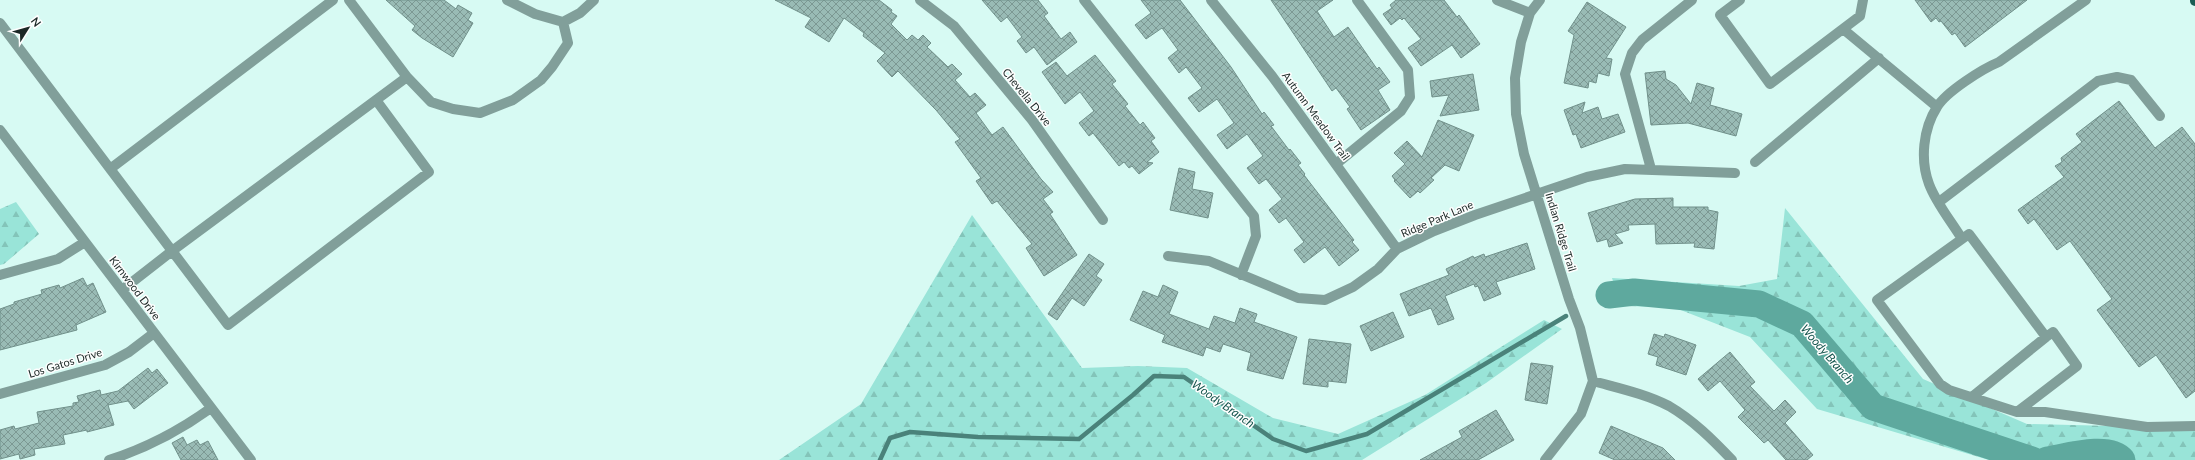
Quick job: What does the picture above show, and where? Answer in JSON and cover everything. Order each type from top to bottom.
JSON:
[{"type":"street","points":[[110,169],[333,0]]},
{"type":"street","points":[[349,0],[407,77],[431,102],[453,109],[480,113],[513,100],[541,80],[552,67],[568,43],[563,22]]},
{"type":"street","points":[[507,0],[534,14],[563,22],[570,19],[591,3]]},
{"type":"street","name":"Chevella Drive","points":[[920,0],[954,26],[1032,120],[1103,220]]},
{"type":"street","points":[[1084,0],[1254,216],[1256,236],[1241,275]]},
{"type":"street","name":"Autumn Meadow Trail","points":[[1211,0],[1272,76],[1397,249]]},
{"type":"street","points":[[1336,164],[1401,111],[1410,97],[1408,70],[1357,0]]},
{"type":"street","points":[[1496,0],[1530,13]]},
{"type":"street","name":"Indian Ridge Trail","points":[[1540,0],[1530,13],[1521,42],[1515,78],[1516,114],[1524,154],[1580,328],[1593,382]]},
{"type":"street","points":[[1651,169],[1624,74],[1632,53],[1642,40],[1692,0]]},
{"type":"street","points":[[1740,0],[1720,15],[1770,84],[1860,16],[1863,0]]},
{"type":"street","points":[[1962,239],[1929,184],[1923,154],[1937,107],[1959,88],[1990,66],[1999,62],[2086,0]]},
{"type":"street","points":[[0,23],[228,325],[429,172],[376,100]]},
{"type":"street","points":[[1843,29],[1937,107]]},
{"type":"street","points":[[1755,162],[1879,58]]},
{"type":"street","points":[[122,290],[172,251],[407,77]]},
{"type":"street","points":[[1939,202],[2098,81],[2117,77],[2131,80],[2160,116]]},
{"type":"street","name":"Kirnwood Drive","points":[[0,130],[251,460]]},
{"type":"street","name":"Ridge Park Lane","points":[[1168,256],[1209,262],[1298,298],[1325,300],[1353,286],[1378,269],[1397,249],[1475,215],[1536,193],[1587,177],[1625,169],[1734,173]]},
{"type":"street","points":[[2046,337],[1969,234],[1877,300],[1940,384],[1950,390],[2017,412],[2045,412],[2147,427],[2195,426]]},
{"type":"street","points":[[0,275],[58,259],[85,242]]},
{"type":"street","points":[[1972,398],[2053,332],[2077,366],[2017,412]]},
{"type":"street","name":"Los Gatos Drive","points":[[0,394],[105,364],[129,352],[154,333]]},
{"type":"street","points":[[1545,460],[1581,414],[1593,382],[1631,392],[1668,406],[1704,432],[1732,460]]},
{"type":"street","points":[[109,460],[162,439],[211,408]]},
{"type":"green space","points":[[16,202],[39,234],[4,264],[0,265],[0,209]]},
{"type":"green space","points":[[1785,208],[1923,379],[2027,424],[2195,428],[2195,460],[1989,460],[1817,409],[1750,337],[1673,307],[1621,306],[1612,278],[1739,286],[1777,279]]},
{"type":"green space","points":[[972,215],[1082,368],[1138,366],[1187,368],[1273,418],[1338,434],[1425,395],[1544,320],[1562,329],[1486,383],[1362,460],[779,460],[861,404]]},
{"type":"building","points":[[386,0],[444,0],[456,9],[458,5],[472,13],[468,20],[473,23],[453,57],[412,30],[415,26]]},
{"type":"building","points":[[775,0],[879,0],[897,16],[891,24],[907,40],[912,35],[918,40],[923,35],[931,43],[927,47],[948,67],[952,64],[962,74],[955,80],[970,97],[975,93],[986,105],[976,113],[992,135],[1003,127],[1041,179],[1053,192],[1043,199],[1053,212],[1050,214],[1077,255],[1044,276],[1026,248],[1032,244],[997,201],[992,204],[976,181],[981,178],[955,142],[960,139],[936,110],[898,71],[892,77],[877,61],[885,53],[863,36],[864,33],[844,18],[829,42],[805,27],[811,18]]},
{"type":"building","points":[[982,0],[1038,0],[1048,13],[1044,16],[1061,39],[1070,32],[1077,42],[1047,65],[1034,47],[1026,53],[1017,41],[1022,37],[1007,17],[1001,22]]},
{"type":"building","points":[[1141,0],[1180,0],[1231,67],[1262,114],[1264,112],[1274,125],[1271,126],[1301,163],[1298,165],[1305,174],[1304,175],[1354,240],[1352,242],[1359,250],[1339,266],[1325,247],[1304,263],[1294,250],[1304,242],[1286,218],[1279,223],[1269,210],[1282,199],[1266,179],[1259,184],[1247,168],[1263,156],[1247,134],[1227,149],[1217,135],[1234,123],[1217,99],[1199,112],[1188,98],[1202,88],[1186,67],[1179,73],[1168,58],[1178,50],[1162,28],[1146,39],[1135,25],[1151,13]]},
{"type":"building","points":[[1271,0],[1333,0],[1317,11],[1334,37],[1348,27],[1377,69],[1379,67],[1390,82],[1378,90],[1390,110],[1361,130],[1347,109],[1350,107],[1336,88],[1332,91]]},
{"type":"building","points":[[1396,0],[1444,0],[1457,17],[1459,15],[1480,44],[1461,58],[1452,45],[1421,66],[1408,48],[1421,39],[1404,18],[1402,20],[1400,18],[1391,25],[1383,14],[1392,8],[1390,5]]},
{"type":"building","points":[[1915,0],[2027,0],[1965,47],[1955,33],[1952,35],[1941,21],[1939,22],[1936,18],[1931,22]]},
{"type":"building","points":[[1587,2],[1626,27],[1606,58],[1612,59],[1609,76],[1598,73],[1596,83],[1589,81],[1588,88],[1564,83],[1574,35],[1568,31]]},
{"type":"building","points":[[1095,55],[1116,81],[1112,84],[1128,104],[1125,106],[1140,125],[1143,122],[1155,138],[1151,141],[1159,152],[1147,162],[1153,163],[1139,174],[1132,166],[1129,168],[1124,162],[1119,166],[1093,133],[1089,136],[1079,123],[1094,111],[1080,92],[1065,104],[1042,72],[1056,62],[1067,76]]},
{"type":"building","points":[[1665,71],[1666,79],[1676,85],[1691,104],[1697,83],[1714,88],[1710,105],[1742,114],[1736,136],[1688,123],[1651,125],[1645,73]]},
{"type":"building","points":[[1473,74],[1479,110],[1440,116],[1449,95],[1432,97],[1430,81]]},
{"type":"building","points":[[2119,101],[2155,148],[2182,127],[2195,144],[2195,391],[2186,398],[2156,355],[2139,367],[2097,310],[2112,299],[2070,241],[2057,250],[2034,219],[2028,224],[2018,210],[2064,177],[2055,166],[2062,162],[2061,158],[2082,142],[2076,134]]},
{"type":"building","points":[[1585,102],[1582,113],[1598,107],[1602,119],[1618,114],[1625,132],[1581,148],[1576,134],[1573,135],[1564,110]]},
{"type":"building","points":[[1438,120],[1474,135],[1459,171],[1445,165],[1431,178],[1434,180],[1420,193],[1418,191],[1410,198],[1394,181],[1395,180],[1392,176],[1405,164],[1394,153],[1407,141],[1422,157]]},
{"type":"building","points":[[1179,168],[1195,172],[1192,189],[1213,193],[1208,218],[1170,210]]},
{"type":"building","points":[[1673,198],[1673,207],[1708,207],[1708,210],[1718,212],[1714,249],[1694,247],[1695,243],[1656,244],[1655,224],[1628,225],[1629,230],[1615,234],[1623,243],[1609,247],[1607,239],[1597,242],[1588,213],[1635,199]]},
{"type":"building","points":[[1527,243],[1535,269],[1496,282],[1501,294],[1484,301],[1478,286],[1475,287],[1474,284],[1445,296],[1454,319],[1438,325],[1431,308],[1409,316],[1400,294],[1449,275],[1446,269],[1473,256],[1474,258],[1484,254],[1485,257]]},
{"type":"building","points":[[1089,254],[1104,264],[1096,276],[1102,280],[1084,306],[1072,298],[1057,320],[1048,314]]},
{"type":"building","points":[[83,278],[87,286],[93,283],[106,312],[76,325],[77,330],[0,350],[0,309],[14,304],[14,302],[42,294],[41,290],[59,285],[60,288]]},
{"type":"building","points":[[1163,285],[1178,292],[1169,314],[1209,329],[1214,316],[1235,323],[1240,308],[1257,314],[1254,322],[1297,337],[1283,379],[1247,370],[1251,353],[1223,344],[1220,352],[1206,347],[1203,356],[1162,342],[1165,335],[1130,320],[1143,291],[1158,297]]},
{"type":"building","points":[[1393,312],[1404,337],[1371,351],[1360,326]]},
{"type":"building","points":[[1654,334],[1664,337],[1665,334],[1696,345],[1686,375],[1656,365],[1658,357],[1648,354]]},
{"type":"building","points":[[1309,339],[1351,344],[1346,383],[1328,381],[1328,387],[1303,384]]},
{"type":"building","points":[[1730,352],[1755,382],[1750,386],[1774,411],[1785,400],[1796,412],[1785,423],[1813,455],[1807,460],[1786,460],[1768,440],[1764,443],[1738,417],[1745,410],[1720,381],[1708,391],[1698,379]]},
{"type":"building","points":[[1531,363],[1553,366],[1547,404],[1525,400]]},
{"type":"building","points":[[148,368],[152,373],[157,369],[168,383],[134,409],[128,401],[108,405],[114,425],[87,432],[87,430],[63,435],[65,444],[34,449],[35,455],[20,459],[19,454],[0,459],[0,430],[14,426],[15,429],[39,423],[37,412],[73,406],[73,403],[79,402],[77,396],[100,390],[101,395],[118,391]]},
{"type":"building","points":[[1496,410],[1514,440],[1478,460],[1420,460],[1462,437],[1459,431]]},
{"type":"building","points":[[1611,426],[1663,448],[1675,460],[1615,460],[1599,453]]},
{"type":"building","points":[[183,437],[187,445],[197,440],[200,445],[208,441],[218,460],[181,460],[172,443]]},
{"type":"waterway","name":"Woody Branch","points":[[1609,295],[1634,292],[1759,304],[1802,324],[1873,407],[2032,460]]},
{"type":"waterway","name":"Woody Branch","points":[[880,460],[890,438],[910,432],[978,437],[1079,439],[1154,376],[1184,377],[1273,439],[1306,451],[1367,434],[1566,316]]},
{"type":"waterway","name":"Woody Branch","points":[[2047,460],[2076,454],[2098,452],[2116,455],[2122,460]]}]
